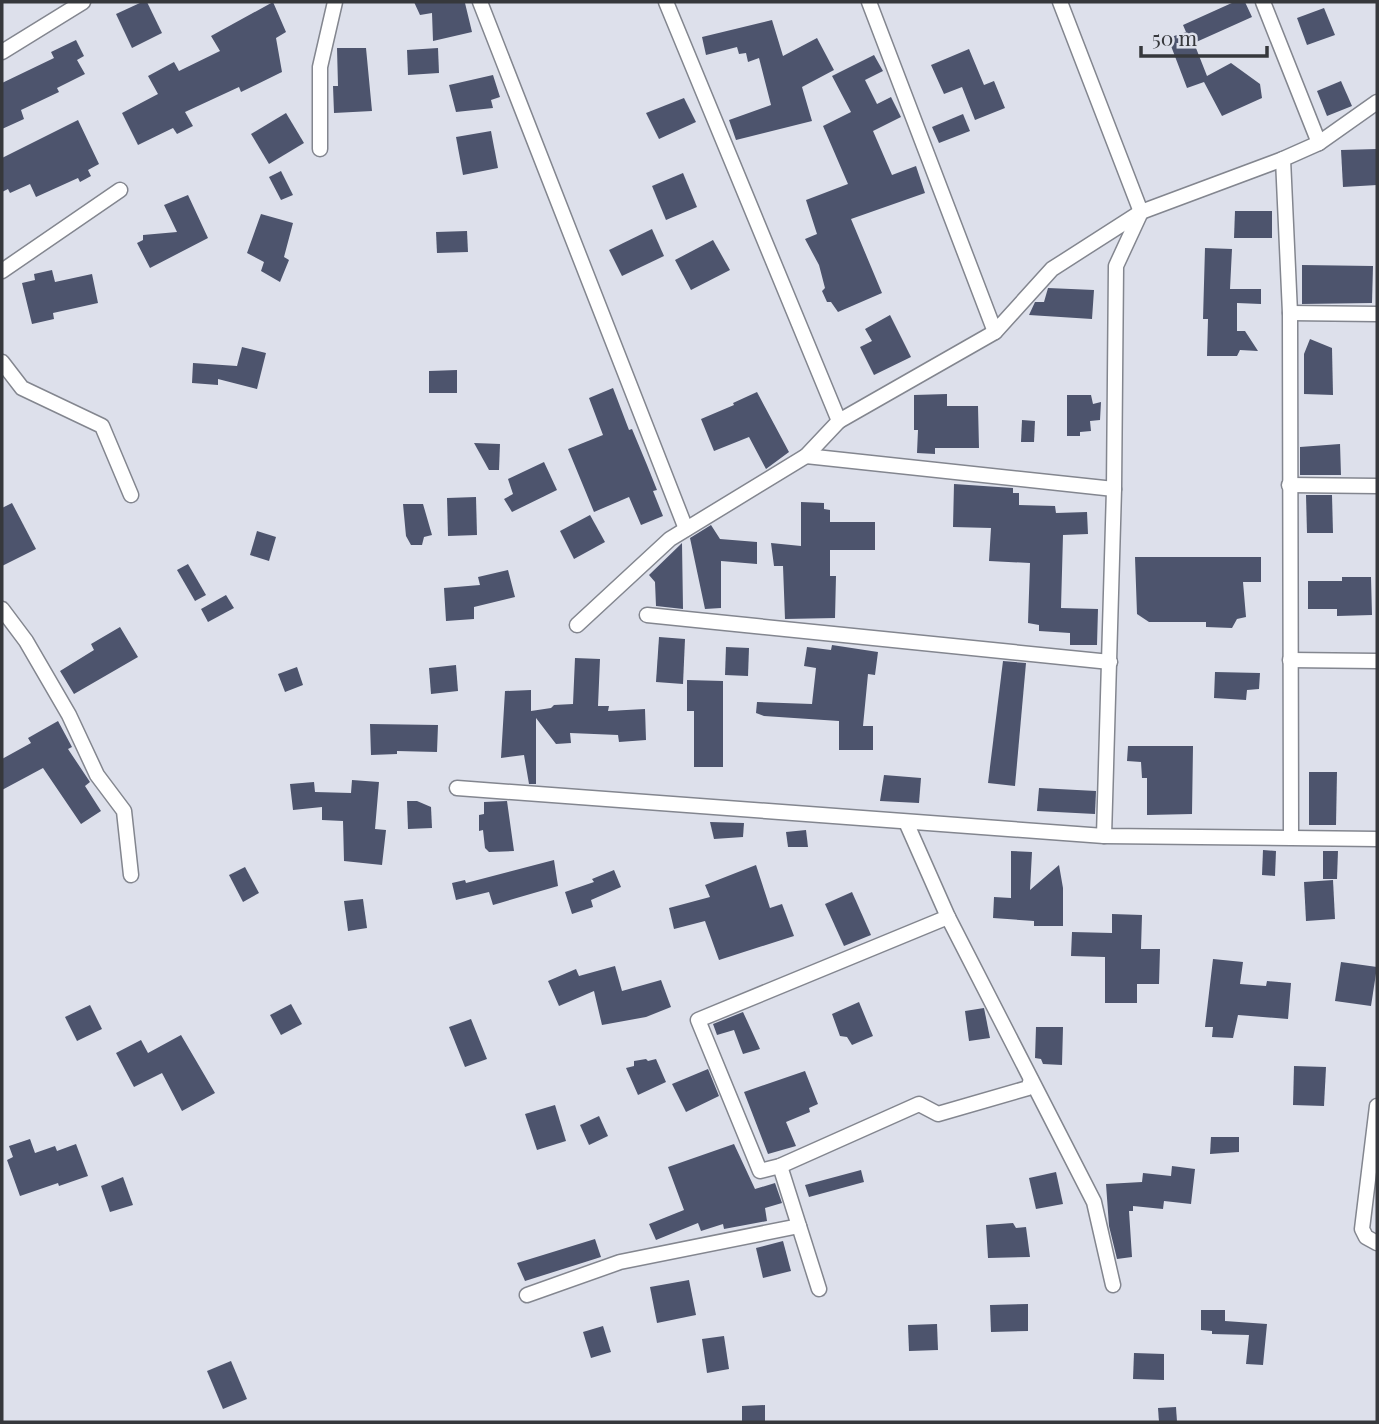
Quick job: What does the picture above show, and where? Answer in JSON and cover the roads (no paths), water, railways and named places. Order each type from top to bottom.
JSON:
[{"type":"street","points":[[2,52],[83,2]]},
{"type":"street","points":[[320,149],[320,67],[335,2]]},
{"type":"street","points":[[480,2],[686,529]]},
{"type":"street","points":[[666,2],[839,421]]},
{"type":"street","points":[[869,2],[995,332]]},
{"type":"street","points":[[1060,2],[1141,212],[1116,266],[1114,489],[1104,836]]},
{"type":"street","points":[[1263,2],[1319,143]]},
{"type":"street","points":[[577,625],[670,538],[806,456],[839,421],[995,332],[1052,269],[1141,212],[1319,143],[1377,102]]},
{"type":"street","points":[[1283,159],[1290,313],[1291,837]]},
{"type":"street","points":[[2,271],[120,190]]},
{"type":"street","points":[[1290,313],[1377,314]]},
{"type":"street","points":[[2,362],[22,388],[102,426],[131,495]]},
{"type":"street","points":[[806,456],[1114,489]]},
{"type":"street","points":[[1289,485],[1377,486]]},
{"type":"street","points":[[2,609],[26,641],[69,715],[97,775],[124,811],[131,875]]},
{"type":"street","points":[[648,615],[1110,662]]},
{"type":"street","points":[[1290,660],[1377,661]]},
{"type":"street","points":[[457,788],[1104,836],[1377,839]]},
{"type":"street","points":[[906,822],[948,918],[1094,1202],[1113,1285]]},
{"type":"street","points":[[948,918],[698,1020],[760,1171],[780,1166],[919,1104],[938,1114],[1028,1088],[1031,1080]]},
{"type":"street","points":[[1377,1106],[1362,1229],[1366,1237],[1377,1243]]},
{"type":"street","points":[[780,1166],[819,1289]]},
{"type":"street","points":[[527,1295],[620,1262],[799,1226]]}]
